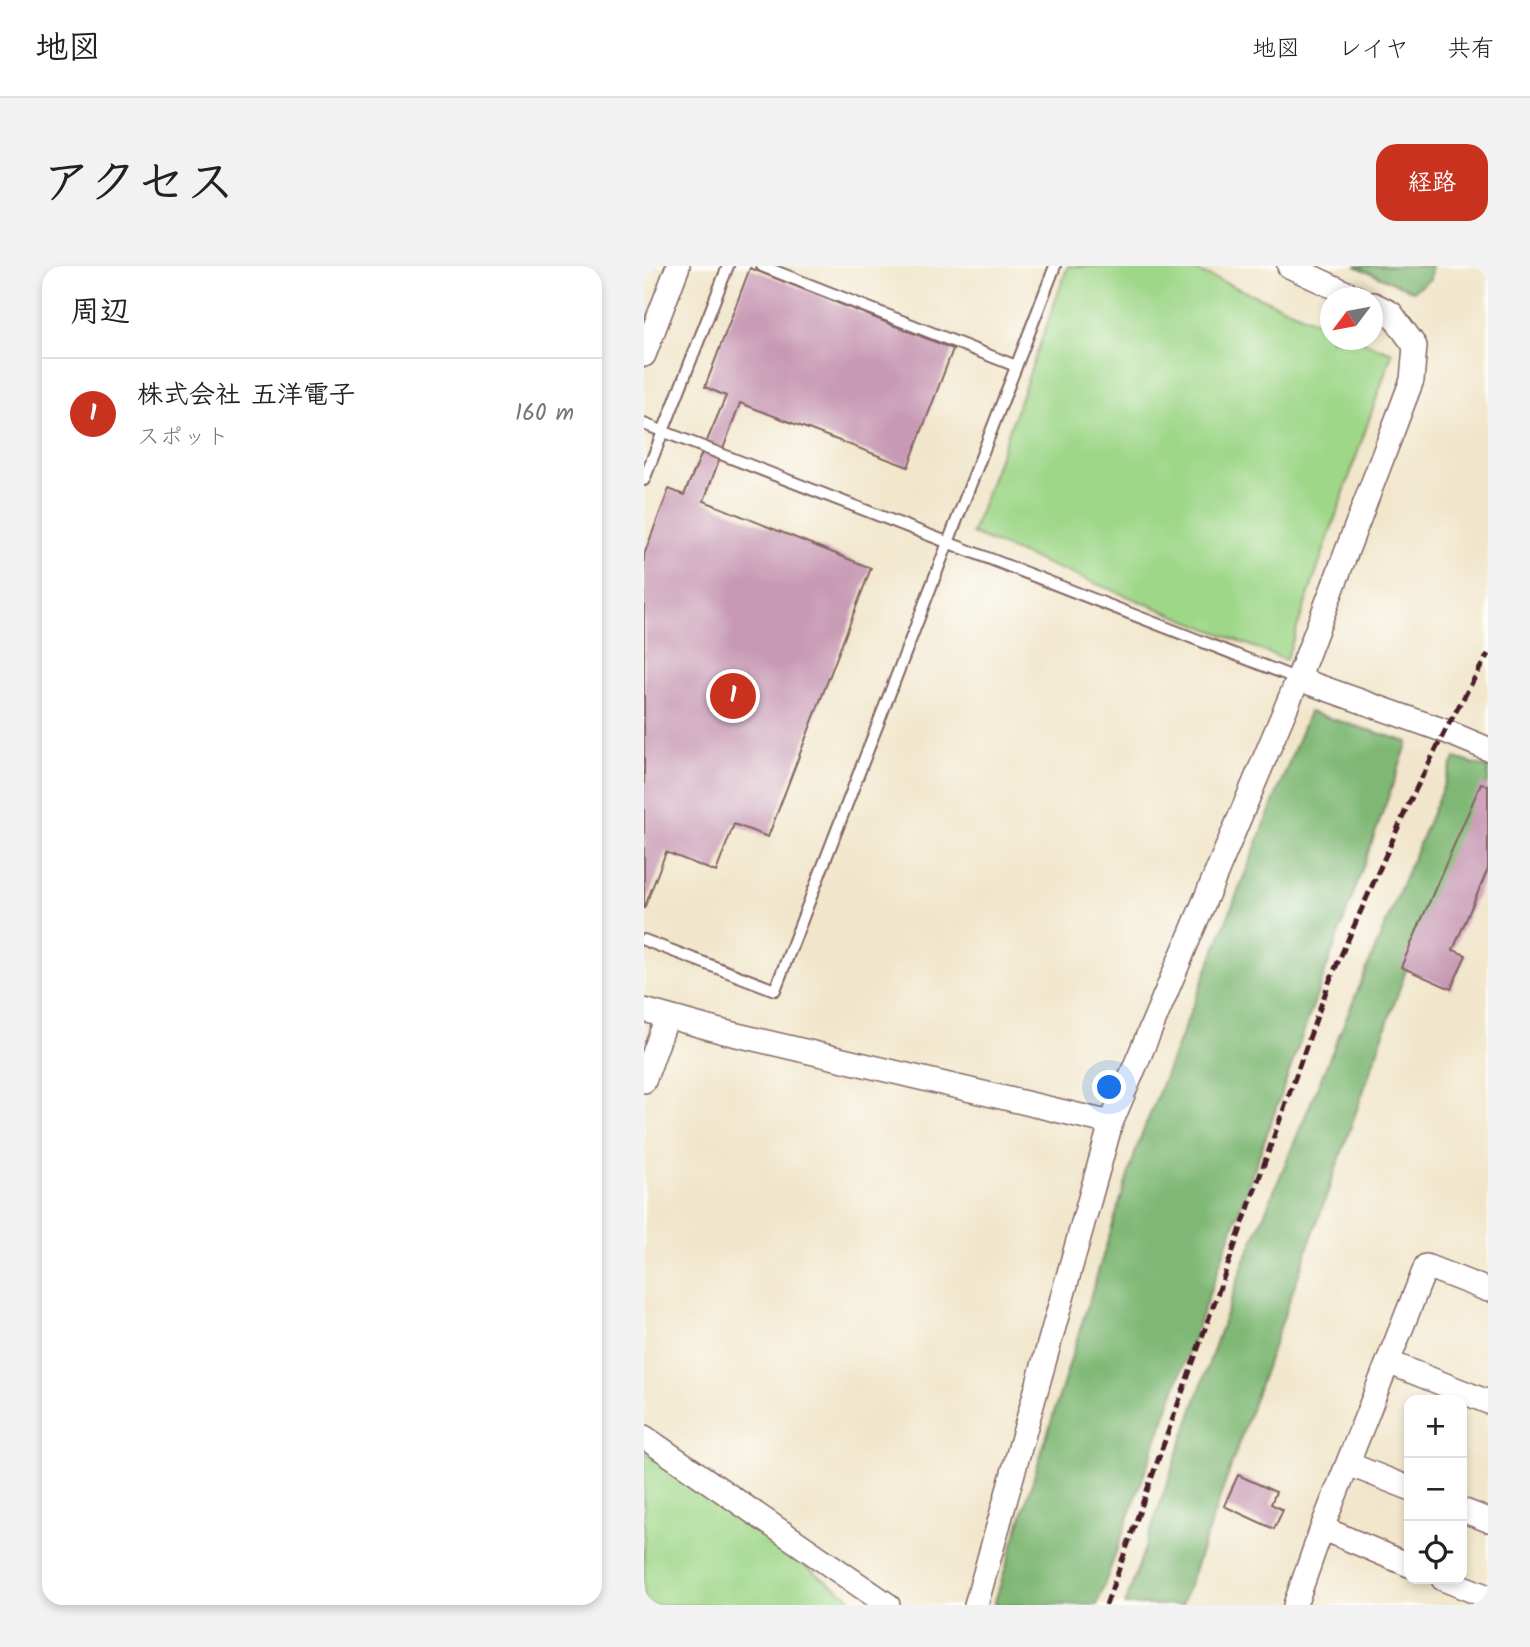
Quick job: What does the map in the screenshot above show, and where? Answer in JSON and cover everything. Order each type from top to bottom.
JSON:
[{"type":"street","points":[[644,355],[678,266]]},
{"type":"street","points":[[1289,266],[1334,287]]},
{"type":"street","points":[[976,1605],[1111,1123],[1298,679],[1412,380],[1415,346],[1391,313],[1383,309]]},
{"type":"street","points":[[1298,679],[1488,749]]},
{"type":"street","points":[[644,1010],[720,1031],[1111,1123]]},
{"type":"street","points":[[644,1081],[667,1017]]},
{"type":"street","points":[[1295,1605],[1322,1528],[1426,1265],[1488,1290]]},
{"type":"street","points":[[1388,1362],[1488,1402]]},
{"type":"street","points":[[644,1437],[888,1605]]},
{"type":"street","points":[[1348,1464],[1404,1486]]},
{"type":"street","points":[[1467,1512],[1488,1520]]},
{"type":"street","points":[[1322,1528],[1404,1562]]},
{"type":"street","points":[[1456,1584],[1488,1597]]},
{"type":"lane","points":[[644,480],[728,266]]},
{"type":"lane","points":[[762,266],[1016,366]]},
{"type":"lane","points":[[644,940],[775,990],[1055,266]]},
{"type":"lane","points":[[644,424],[1298,679]]},
{"type":"green space","points":[[1068,266],[1185,266],[1320,323],[1320,350],[1383,349],[1392,353],[1286,660],[972,534]]},
{"type":"green space","points":[[1355,266],[1431,266],[1430,279],[1413,291]]},
{"type":"green space","points":[[1309,712],[1408,742],[1097,1605],[994,1605],[1137,1147]]},
{"type":"green space","points":[[1455,758],[1488,768],[1488,781],[1405,973],[1182,1605],[1125,1605],[1243,1265]]},
{"type":"green space","points":[[644,1451],[849,1597],[855,1605],[644,1605]]},
{"type":"building","points":[[750,268],[953,349],[908,467],[740,403],[704,501],[871,568],[768,837],[734,824],[716,872],[666,852],[644,909],[644,555],[669,489],[684,495],[726,396],[705,387]]},
{"type":"building","points":[[1481,783],[1488,786],[1488,869],[1453,950],[1466,955],[1451,989],[1401,967]]},
{"type":"building","points":[[1238,1475],[1276,1492],[1271,1504],[1283,1510],[1274,1529],[1224,1506]]},
{"type":"railway","points":[[1106,1605],[1330,980],[1409,803],[1488,654]]},
{"type":"place","name":"株式会社 五洋電子","points":[[733,696]]}]
